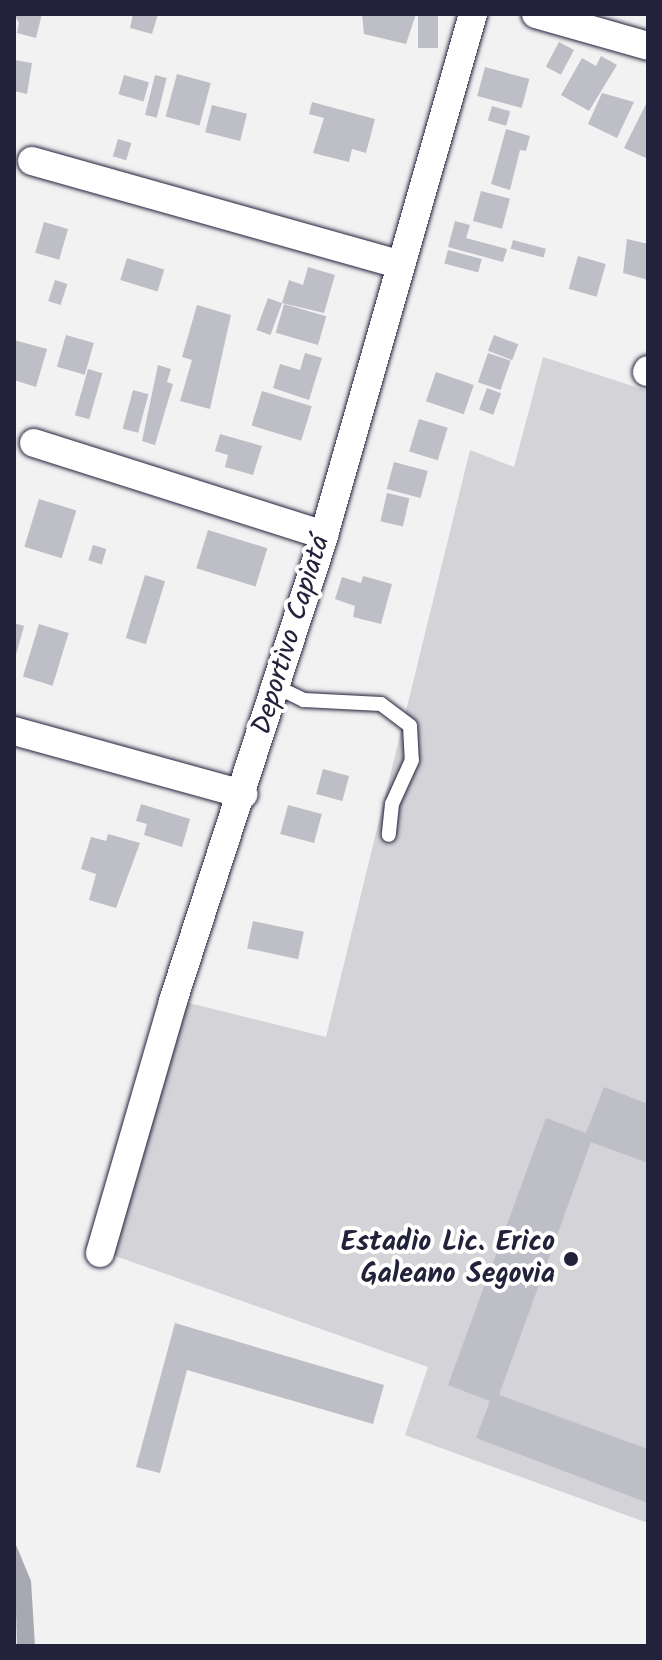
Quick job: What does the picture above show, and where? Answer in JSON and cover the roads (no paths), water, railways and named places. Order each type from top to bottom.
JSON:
[{"type":"street","name":"Deportivo Capiatá","points":[[100,1253],[173,1001],[243,794],[324,535],[473,14]]},
{"type":"street","points":[[536,14],[648,46]]},
{"type":"street","points":[[32,161],[401,265]]},
{"type":"street","points":[[34,443],[324,535]]},
{"type":"street","points":[[14,731],[243,794]]},
{"type":"lane","points":[[277,687],[304,700],[381,704],[410,726],[412,760],[392,804],[389,835]]},
{"type":"place","name":"Estadio Lic. Erico Galeano Segovia","points":[[571,1259]]}]
